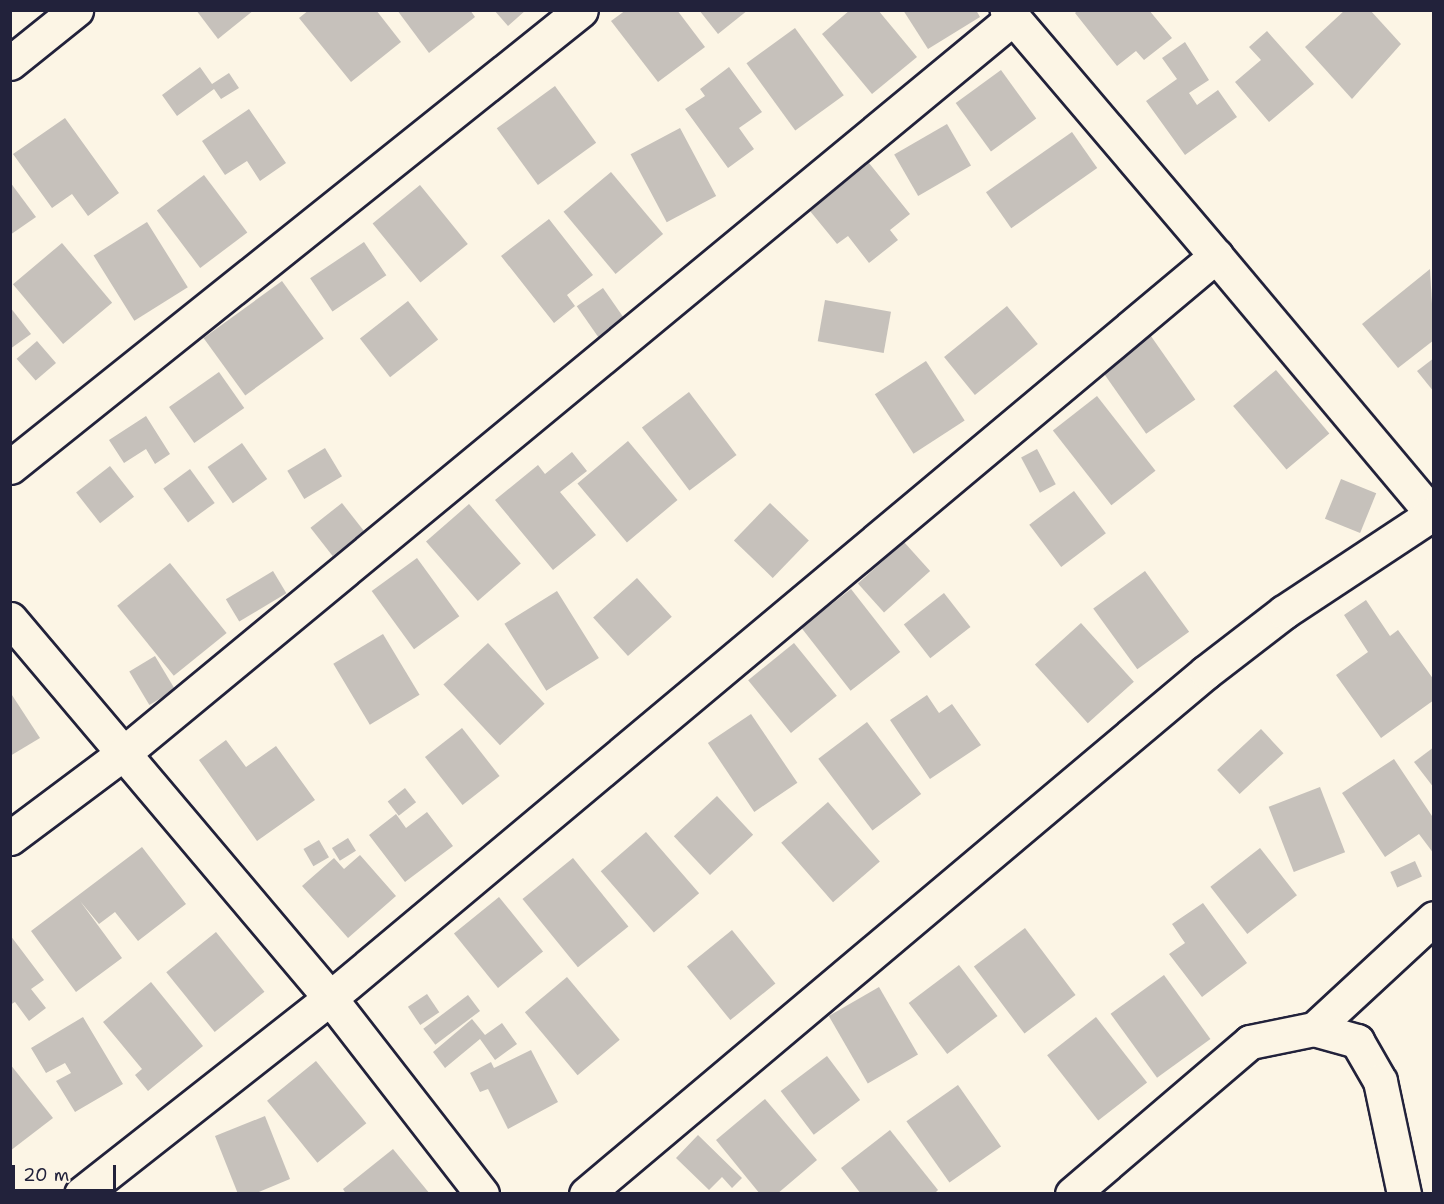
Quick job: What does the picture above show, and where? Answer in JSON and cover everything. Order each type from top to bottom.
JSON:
[{"type":"street","points":[[10,63],[76,10]]},
{"type":"street","points":[[10,468],[581,10]]},
{"type":"street","points":[[10,838],[125,752],[1010,14],[1433,515],[1284,612],[1206,672],[586,1194]]},
{"type":"street","points":[[81,1194],[330,998],[1216,256]]},
{"type":"street","points":[[10,619],[125,752],[330,998],[482,1194]]},
{"type":"street","points":[[1314,1029],[1434,918]]},
{"type":"street","points":[[1072,1194],[1250,1042],[1314,1029],[1357,1041],[1380,1081],[1404,1194]]},
{"type":"building","points":[[196,10],[254,10],[218,39]]},
{"type":"building","points":[[309,10],[376,10],[401,42],[351,82],[299,18]]},
{"type":"building","points":[[397,10],[470,10],[475,17],[429,53]]},
{"type":"building","points":[[494,10],[526,10],[508,26]]},
{"type":"building","points":[[626,10],[677,10],[705,47],[658,82],[611,21]]},
{"type":"building","points":[[699,10],[748,10],[718,34]]},
{"type":"building","points":[[850,10],[878,10],[917,57],[872,94],[822,34]]},
{"type":"building","points":[[903,10],[976,10],[980,17],[928,49]]},
{"type":"building","points":[[1078,10],[1149,10],[1172,38],[1144,60],[1136,51],[1117,66],[1075,13]]},
{"type":"building","points":[[1345,10],[1370,10],[1401,44],[1352,99],[1305,47]]},
{"type":"building","points":[[795,28],[844,95],[795,130],[746,63]]},
{"type":"building","points":[[1267,31],[1314,84],[1269,122],[1235,82],[1261,60],[1249,47]]},
{"type":"building","points":[[1185,42],[1209,80],[1189,93],[1197,105],[1218,90],[1237,117],[1185,155],[1146,101],[1177,79],[1162,58]]},
{"type":"building","points":[[200,67],[212,84],[229,73],[239,88],[221,99],[214,89],[177,116],[162,95]]},
{"type":"building","points":[[729,67],[762,112],[739,128],[754,149],[728,168],[685,109],[705,96],[700,89]]},
{"type":"building","points":[[1001,70],[1036,119],[991,151],[956,103]]},
{"type":"building","points":[[555,86],[596,143],[538,185],[497,128]]},
{"type":"building","points":[[249,109],[286,163],[260,181],[247,161],[225,175],[202,141]]},
{"type":"building","points":[[65,118],[119,193],[88,216],[72,194],[52,208],[13,154]]},
{"type":"building","points":[[947,124],[971,166],[918,196],[894,154]]},
{"type":"building","points":[[680,128],[716,196],[667,222],[631,154]]},
{"type":"building","points":[[1072,132],[1097,168],[1011,228],[986,192]]},
{"type":"building","points":[[869,163],[910,214],[890,230],[898,240],[869,263],[848,236],[837,244],[810,211]]},
{"type":"building","points":[[611,172],[663,234],[616,274],[564,212]]},
{"type":"building","points":[[204,175],[247,233],[200,268],[157,211]]},
{"type":"building","points":[[10,182],[36,217],[10,235]]},
{"type":"building","points":[[420,185],[468,244],[420,282],[373,223]]},
{"type":"building","points":[[549,219],[593,275],[567,295],[575,306],[554,323],[501,256]]},
{"type":"building","points":[[147,222],[188,287],[134,321],[94,255]]},
{"type":"building","points":[[364,242],[386,275],[332,312],[310,278]]},
{"type":"building","points":[[62,243],[112,303],[63,344],[13,284]]},
{"type":"building","points":[[1430,269],[1434,340],[1398,368],[1362,324]]},
{"type":"building","points":[[282,281],[324,338],[245,395],[204,338]]},
{"type":"building","points":[[603,288],[625,319],[599,337],[577,306]]},
{"type":"building","points":[[825,300],[891,312],[884,353],[818,341]]},
{"type":"building","points":[[408,301],[438,340],[390,377],[360,339]]},
{"type":"building","points":[[1007,306],[1038,344],[975,395],[944,357]]},
{"type":"building","points":[[10,307],[31,334],[10,349]]},
{"type":"building","points":[[1146,329],[1195,399],[1146,434],[1097,363]]},
{"type":"building","points":[[37,341],[56,363],[36,381],[17,359]]},
{"type":"building","points":[[1434,358],[1434,392],[1417,371]]},
{"type":"building","points":[[926,361],[965,421],[914,454],[875,394]]},
{"type":"building","points":[[1276,370],[1329,434],[1286,470],[1233,406]]},
{"type":"building","points":[[219,372],[244,408],[194,443],[169,407]]},
{"type":"building","points":[[689,392],[737,455],[689,491],[642,428]]},
{"type":"building","points":[[1097,396],[1155,471],[1111,505],[1053,430]]},
{"type":"building","points":[[146,416],[170,454],[155,464],[146,449],[124,463],[109,440]]},
{"type":"building","points":[[628,441],[677,500],[627,542],[577,483]]},
{"type":"building","points":[[242,443],[267,479],[233,503],[208,467]]},
{"type":"building","points":[[325,448],[342,476],[304,499],[287,471]]},
{"type":"building","points":[[1037,449],[1056,484],[1040,493],[1021,457]]},
{"type":"building","points":[[572,452],[587,471],[560,492],[596,535],[553,570],[495,500],[538,465],[545,474]]},
{"type":"building","points":[[110,466],[134,497],[100,523],[76,492]]},
{"type":"building","points":[[190,469],[215,503],[188,522],[163,488]]},
{"type":"building","points":[[1341,479],[1376,493],[1360,533],[1325,519]]},
{"type":"building","points":[[1074,491],[1106,533],[1061,567],[1029,525]]},
{"type":"building","points":[[342,503],[364,531],[333,556],[310,528]]},
{"type":"building","points":[[770,503],[809,541],[773,578],[734,540]]},
{"type":"building","points":[[469,504],[521,564],[478,601],[426,541]]},
{"type":"building","points":[[904,542],[930,571],[884,612],[858,583]]},
{"type":"building","points":[[417,558],[459,616],[414,649],[372,591]]},
{"type":"building","points":[[170,563],[227,633],[174,676],[117,606]]},
{"type":"building","points":[[273,571],[286,593],[239,622],[226,599]]},
{"type":"building","points":[[1145,571],[1189,632],[1137,669],[1093,609]]},
{"type":"building","points":[[637,578],[672,617],[628,656],[593,617]]},
{"type":"building","points":[[851,589],[900,652],[851,691],[801,628]]},
{"type":"building","points":[[557,591],[599,658],[546,691],[504,624]]},
{"type":"building","points":[[944,593],[970,627],[930,658],[904,624]]},
{"type":"building","points":[[1366,600],[1390,636],[1398,630],[1434,680],[1434,700],[1381,738],[1336,675],[1368,652],[1344,615]]},
{"type":"building","points":[[1081,623],[1134,682],[1088,723],[1035,664]]},
{"type":"building","points":[[383,634],[420,695],[370,725],[333,664]]},
{"type":"building","points":[[488,643],[545,704],[500,745],[443,685]]},
{"type":"building","points":[[794,643],[837,696],[791,733],[748,680]]},
{"type":"building","points":[[155,656],[175,689],[149,705],[129,671]]},
{"type":"building","points":[[10,692],[40,738],[10,756]]},
{"type":"building","points":[[927,695],[939,713],[952,704],[981,745],[930,779],[890,720]]},
{"type":"building","points":[[751,714],[797,783],[754,812],[708,743]]},
{"type":"building","points":[[867,722],[921,794],[872,831],[818,759]]},
{"type":"building","points":[[462,728],[500,776],[463,805],[425,757]]},
{"type":"building","points":[[1261,729],[1284,753],[1240,794],[1217,770]]},
{"type":"building","points":[[226,740],[246,767],[276,746],[315,800],[257,841],[199,760]]},
{"type":"building","points":[[1434,747],[1434,788],[1414,762]]},
{"type":"building","points":[[1394,759],[1434,819],[1434,854],[1419,834],[1385,857],[1342,793]]},
{"type":"building","points":[[1320,787],[1345,852],[1294,872],[1269,807]]},
{"type":"building","points":[[405,788],[416,802],[399,816],[388,802]]},
{"type":"building","points":[[717,796],[753,835],[710,875],[674,836]]},
{"type":"building","points":[[828,802],[880,862],[833,902],[781,843]]},
{"type":"building","points":[[427,812],[453,846],[405,882],[369,835],[396,814],[406,828]]},
{"type":"building","points":[[646,832],[699,893],[654,932],[601,871]]},
{"type":"building","points":[[348,838],[356,851],[340,861],[332,848]]},
{"type":"building","points":[[319,840],[329,857],[313,866],[303,849]]},
{"type":"building","points":[[142,847],[186,904],[138,941],[115,912],[99,924],[80,901],[122,958],[76,992],[31,931]]},
{"type":"building","points":[[1260,848],[1297,895],[1247,934],[1210,887]]},
{"type":"building","points":[[360,855],[396,896],[348,938],[302,886],[334,858],[344,869]]},
{"type":"building","points":[[573,858],[628,926],[578,967],[522,899]]},
{"type":"building","points":[[1415,861],[1422,877],[1397,888],[1390,872]]},
{"type":"building","points":[[499,897],[543,951],[498,988],[454,934]]},
{"type":"building","points":[[1203,903],[1247,963],[1202,997],[1169,954],[1185,943],[1172,924]]},
{"type":"building","points":[[1025,928],[1076,995],[1024,1034],[974,967]]},
{"type":"building","points":[[732,930],[775,984],[730,1020],[687,967]]},
{"type":"building","points":[[216,932],[264,992],[215,1032],[166,972]]},
{"type":"building","points":[[10,935],[44,980],[31,989],[46,1008],[29,1021],[15,1002],[10,1005]]},
{"type":"building","points":[[959,965],[998,1016],[947,1054],[909,1003]]},
{"type":"building","points":[[1164,975],[1210,1039],[1157,1078],[1111,1014]]},
{"type":"building","points":[[567,977],[620,1040],[578,1075],[525,1012]]},
{"type":"building","points":[[151,982],[203,1046],[148,1091],[135,1075],[142,1069],[103,1022]]},
{"type":"building","points":[[879,987],[918,1055],[868,1084],[829,1016]]},
{"type":"building","points":[[427,994],[439,1012],[420,1025],[408,1007]]},
{"type":"building","points":[[468,995],[480,1011],[435,1045],[423,1029]]},
{"type":"building","points":[[83,1017],[123,1084],[75,1112],[56,1081],[71,1073],[65,1063],[46,1073],[31,1048]]},
{"type":"building","points":[[1096,1017],[1147,1082],[1098,1121],[1047,1055]]},
{"type":"building","points":[[472,1019],[485,1035],[502,1023],[517,1044],[495,1060],[480,1039],[445,1068],[433,1052]]},
{"type":"building","points":[[531,1050],[558,1102],[508,1129],[488,1089],[480,1092],[470,1073],[491,1062],[494,1068]]},
{"type":"building","points":[[827,1056],[860,1100],[814,1135],[781,1091]]},
{"type":"building","points":[[316,1061],[366,1123],[317,1163],[267,1101]]},
{"type":"building","points":[[10,1064],[53,1118],[10,1151]]},
{"type":"building","points":[[958,1085],[1001,1146],[949,1183],[906,1121]]},
{"type":"building","points":[[765,1099],[817,1160],[777,1194],[760,1194],[716,1140]]},
{"type":"building","points":[[265,1116],[290,1179],[254,1194],[238,1194],[215,1136]]},
{"type":"building","points":[[890,1130],[938,1190],[934,1194],[861,1194],[841,1168]]},
{"type":"building","points":[[698,1135],[742,1178],[732,1188],[722,1177],[709,1190],[676,1158]]},
{"type":"building","points":[[393,1149],[430,1194],[346,1194],[343,1189]]}]
